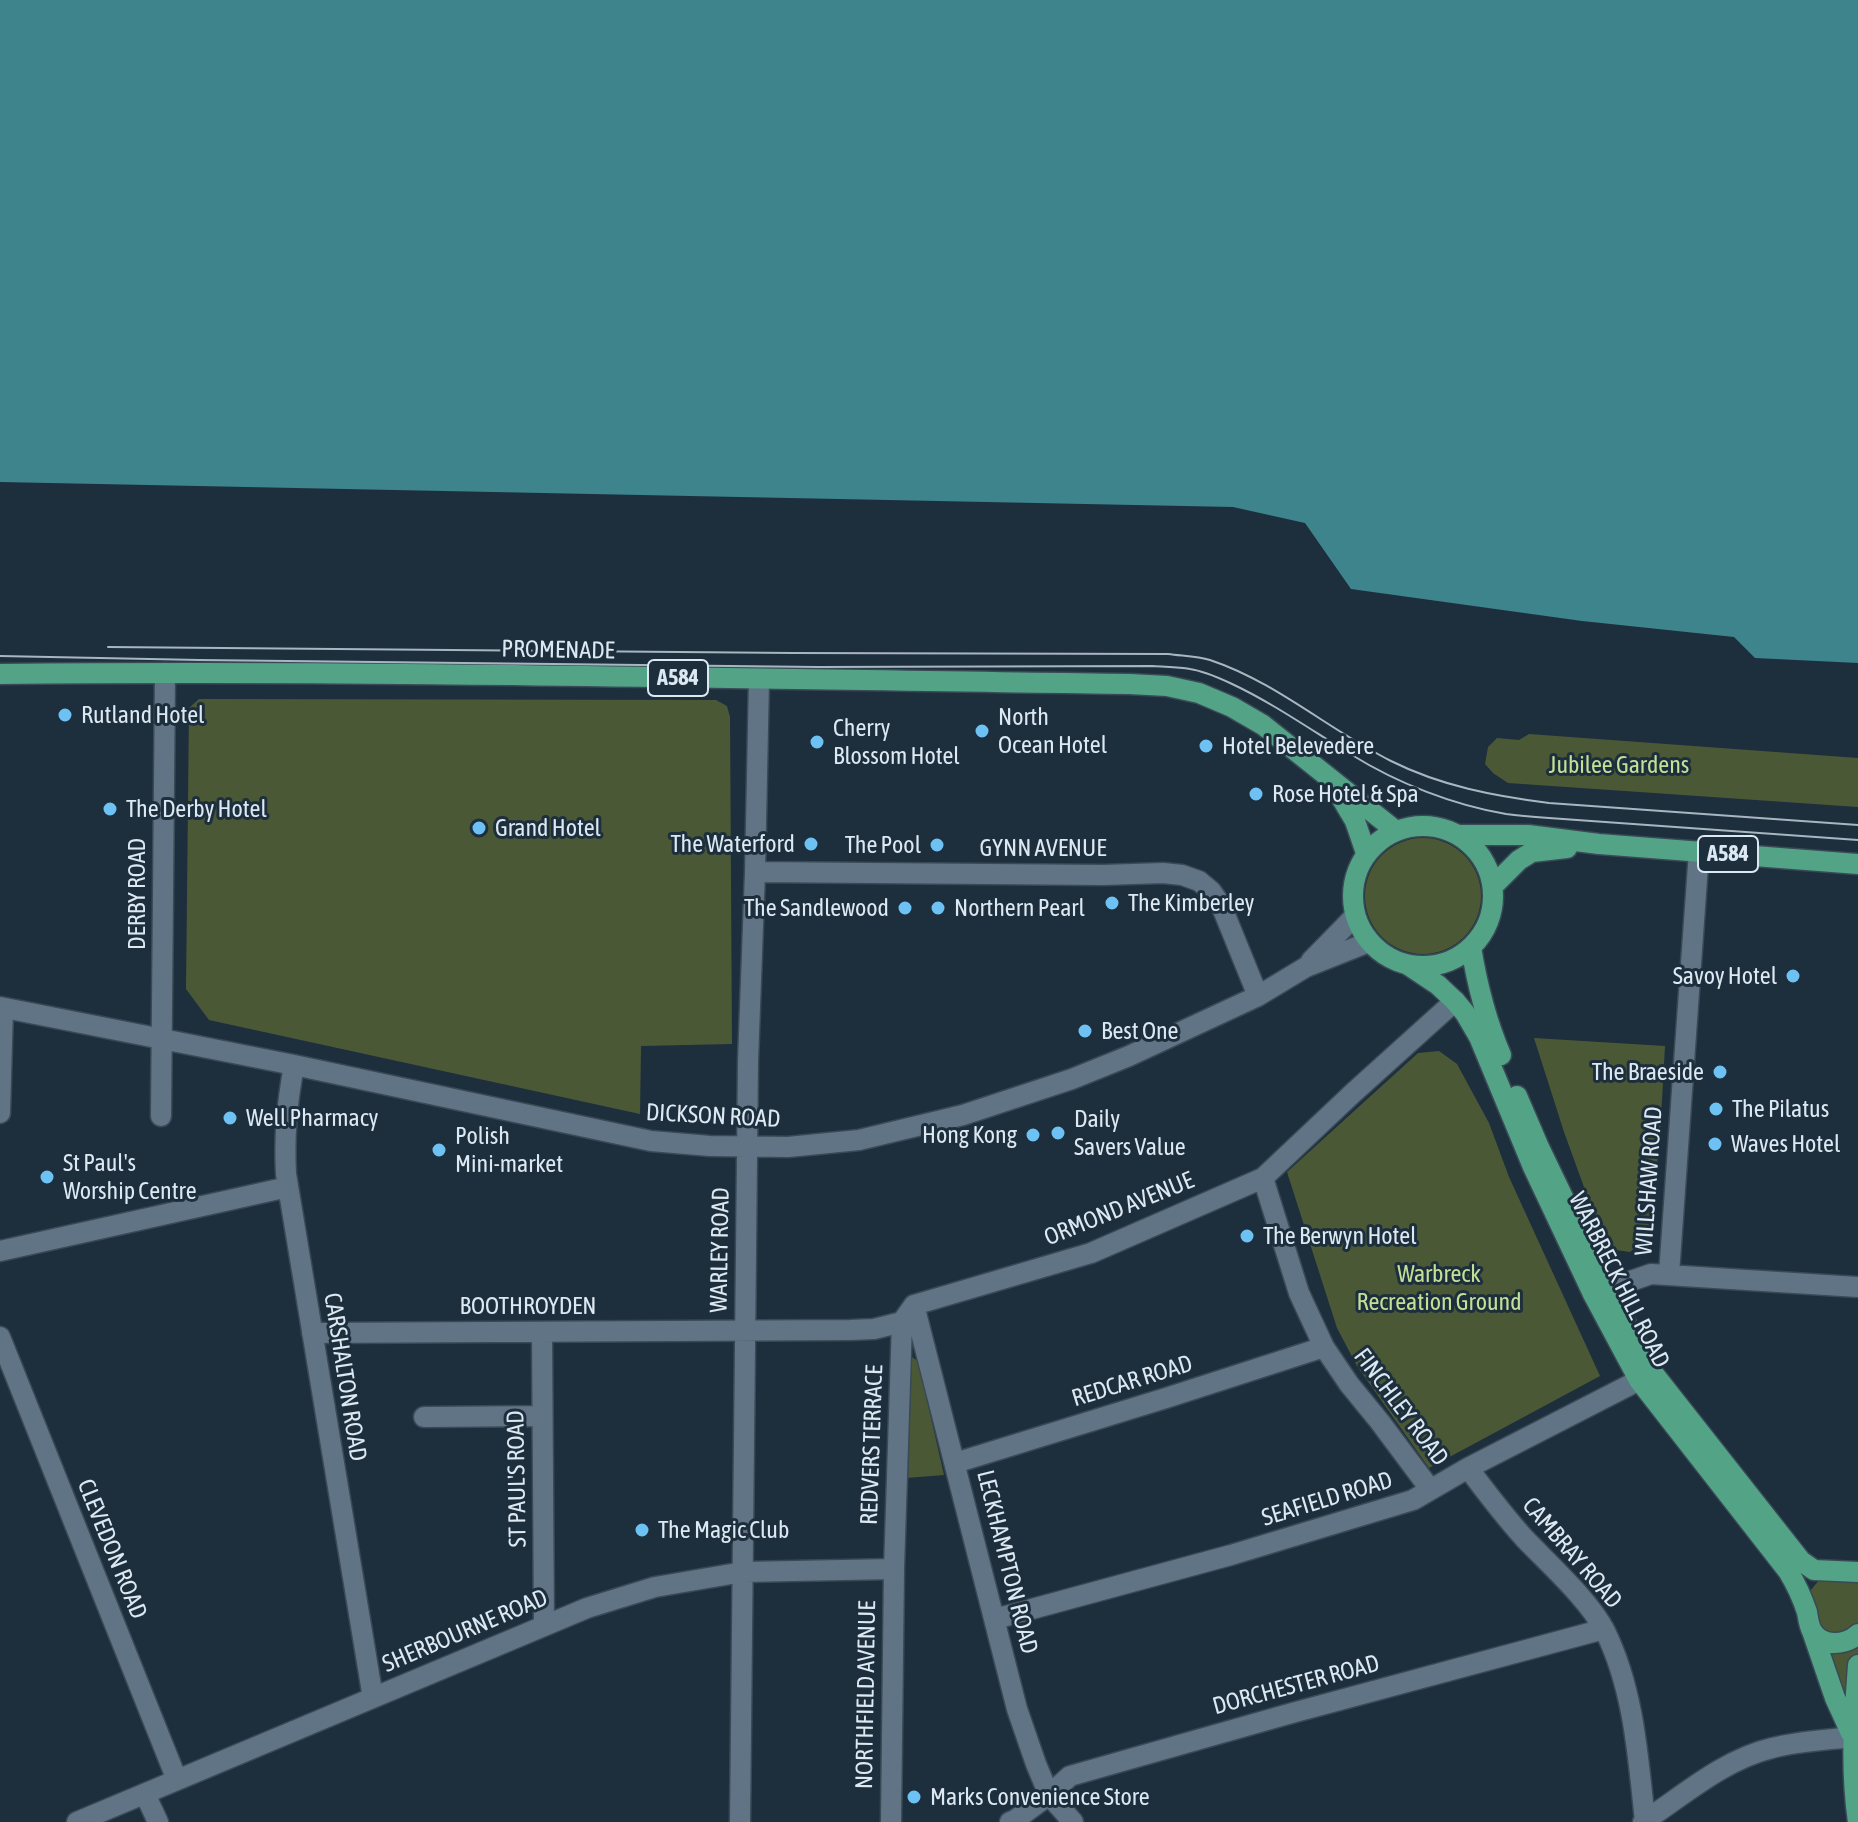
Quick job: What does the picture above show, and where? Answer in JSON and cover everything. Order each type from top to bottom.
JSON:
[{"type":"main road","name":"PROMENADE","points":[[0,674],[759,679],[1167,686],[1199,693],[1263,725],[1396,831]]},
{"type":"main road","name":"PROMENADE","points":[[1329,778],[1355,821],[1366,853]]},
{"type":"main road","name":"A584","points":[[1396,831],[1416,825],[1438,827],[1459,835],[1528,835],[1599,844],[1858,864]]},
{"type":"main road","points":[[1396,831],[1379,840],[1358,867],[1352,899],[1355,916],[1369,942],[1387,957],[1408,965],[1423,966],[1438,965],[1456,958],[1471,947],[1489,919],[1493,886],[1487,866],[1475,849],[1459,835]]},
{"type":"main road","name":"A584","points":[[1493,886],[1519,860],[1532,852],[1599,844]]},
{"type":"main road","name":"WARBRECK HILL ROAD","points":[[1471,947],[1493,1036],[1600,1292]]},
{"type":"main road","name":"WARBRECK HILL ROAD","points":[[1408,965],[1438,985],[1465,1013],[1479,1037],[1518,1135],[1646,1376],[1798,1587],[1835,1698],[1852,1737]]},
{"type":"main road","name":"WARBRECK HILL ROAD","points":[[1646,1376],[1801,1561],[1814,1570],[1858,1572]]},
{"type":"main road","points":[[1806,1610],[1810,1591],[1820,1578],[1831,1571]]},
{"type":"main road","points":[[1812,1631],[1818,1638],[1836,1644],[1858,1634]]},
{"type":"main road","name":"WARBRECK HILL ROAD","points":[[1858,1665],[1852,1737],[1858,1822]]},
{"type":"street","name":"DERBY ROAD","points":[[161,1116],[165,673]]},
{"type":"street","name":"WARLEY ROAD","points":[[740,1822],[748,1061],[759,679]]},
{"type":"street","name":"WILLSHAW ROAD","points":[[1669,1274],[1699,851]]},
{"type":"street","name":"GYNN AVENUE","points":[[755,872],[1182,875],[1199,881],[1221,905],[1258,996]]},
{"type":"street","name":"DICKSON ROAD","points":[[1306,967],[1355,916]]},
{"type":"street","name":"DICKSON ROAD","points":[[2,1007],[665,1144],[788,1147],[859,1140],[990,1107],[1086,1074],[1258,996],[1306,967],[1369,942]]},
{"type":"street","name":"ORMOND AVENUE","points":[[914,1305],[1091,1253],[1263,1178],[1455,1001]]},
{"type":"street","points":[[0,1113],[2,1007]]},
{"type":"street","name":"CARSHALTON ROAD","points":[[294,1065],[284,1141],[288,1187],[373,1698]]},
{"type":"street","name":"FINCHLEY ROAD","points":[[1263,1178],[1299,1293],[1324,1347],[1430,1489]]},
{"type":"street","points":[[0,1251],[288,1187]]},
{"type":"street","points":[[1600,1292],[1651,1274],[1858,1287]]},
{"type":"street","points":[[744,1332],[874,1329],[902,1322],[914,1305]]},
{"type":"street","name":"LECKHAMPTON ROAD","points":[[914,1305],[1017,1709],[1049,1795],[1073,1822]]},
{"type":"street","name":"REDVERS TERRACE","points":[[894,1569],[902,1322]]},
{"type":"street","name":"ST PAUL'S ROAD","points":[[542,1332],[544,1626]]},
{"type":"street","name":"BOOTHROYDEN","points":[[312,1333],[744,1332]]},
{"type":"street","name":"CLEVEDON ROAD","points":[[0,1337],[177,1780]]},
{"type":"street","name":"REDCAR ROAD","points":[[955,1463],[1324,1347]]},
{"type":"street","name":"SEAFIELD ROAD","points":[[995,1619],[1231,1555],[1413,1500],[1468,1468],[1646,1376]]},
{"type":"street","points":[[424,1417],[542,1416]]},
{"type":"street","name":"CAMBRAY ROAD","points":[[1468,1468],[1513,1526],[1583,1601],[1604,1629],[1623,1676],[1630,1709],[1644,1822]]},
{"type":"street","name":"SHERBOURNE ROAD","points":[[77,1822],[587,1608],[640,1591],[743,1572],[894,1569]]},
{"type":"street","name":"NORTHFIELD AVENUE","points":[[891,1822],[894,1569]]},
{"type":"street","name":"DORCHESTER ROAD","points":[[1013,1821],[1070,1776],[1604,1629]]},
{"type":"street","points":[[1644,1822],[1701,1781],[1740,1759],[1772,1748],[1852,1737]]},
{"type":"street","points":[[145,1794],[158,1822]]},
{"type":"green space","points":[[199,699],[716,700],[727,706],[730,717],[732,1044],[641,1046],[640,1114],[209,1020],[186,989],[189,708]]},
{"type":"green space","name":"Jubilee Gardens","points":[[1529,734],[1858,758],[1858,807],[1508,783],[1485,764],[1488,747],[1497,738],[1519,740]]},
{"type":"green space","points":[[1423,838],[1445,842],[1464,855],[1477,874],[1481,896],[1477,918],[1464,937],[1445,950],[1423,954],[1401,950],[1382,937],[1369,918],[1365,896],[1369,874],[1382,855],[1401,842]]},
{"type":"green space","points":[[1534,1038],[1665,1046],[1650,1230],[1630,1252],[1605,1245]]},
{"type":"green space","name":"Warbreck Recreation Ground","points":[[1439,1051],[1457,1064],[1489,1123],[1509,1177],[1600,1376],[1429,1468],[1357,1366],[1337,1328],[1287,1172],[1418,1053]]},
{"type":"green space","points":[[910,1356],[918,1361],[944,1475],[906,1478]]},
{"type":"green space","points":[[1858,1572],[1856,1697],[1835,1698],[1806,1610],[1810,1591],[1820,1579]]},
{"type":"shaded area","points":[[0,0],[1858,0],[1858,663],[1755,658],[1734,637],[1582,621],[1351,589],[1305,523],[1233,507],[0,482]]},
{"type":"tram line","points":[[108,647],[1168,654],[1205,659],[1234,669],[1280,693],[1391,761],[1468,789],[1549,803],[1858,825]]},
{"type":"tram line","points":[[0,656],[818,667],[1181,668],[1230,683],[1388,775],[1466,805],[1527,816],[1858,840]]},
{"type":"place","name":"Rutland Hotel","points":[[65,715]]},
{"type":"place","name":"North Ocean Hotel","points":[[982,731]]},
{"type":"place","name":"Cherry Blossom Hotel","points":[[817,742]]},
{"type":"place","name":"Hotel Belevedere","points":[[1206,746]]},
{"type":"place","name":"Rose Hotel & Spa","points":[[1256,794]]},
{"type":"place","name":"The Derby Hotel","points":[[110,809]]},
{"type":"place","name":"Grand Hotel","points":[[479,828]]},
{"type":"place","name":"The Waterford","points":[[811,844]]},
{"type":"place","name":"The Pool","points":[[937,845]]},
{"type":"place","name":"The Kimberley","points":[[1112,903]]},
{"type":"place","name":"The Sandlewood","points":[[905,908]]},
{"type":"place","name":"Northern Pearl","points":[[938,908]]},
{"type":"place","name":"Savoy Hotel","points":[[1793,976]]},
{"type":"place","name":"Best One","points":[[1085,1031]]},
{"type":"place","name":"The Braeside","points":[[1720,1072]]},
{"type":"place","name":"The Pilatus","points":[[1716,1109]]},
{"type":"place","name":"Well Pharmacy","points":[[230,1118]]},
{"type":"place","name":"Daily Savers Value","points":[[1058,1133]]},
{"type":"place","name":"Hong Kong","points":[[1033,1135]]},
{"type":"place","name":"Waves Hotel","points":[[1715,1144]]},
{"type":"place","name":"Polish Mini-market","points":[[439,1150]]},
{"type":"place","name":"St Paul's Worship Centre","points":[[47,1177]]},
{"type":"place","name":"The Berwyn Hotel","points":[[1247,1236]]},
{"type":"place","name":"The Magic Club","points":[[642,1530]]},
{"type":"place","name":"Marks Convenience Store","points":[[914,1797]]}]
